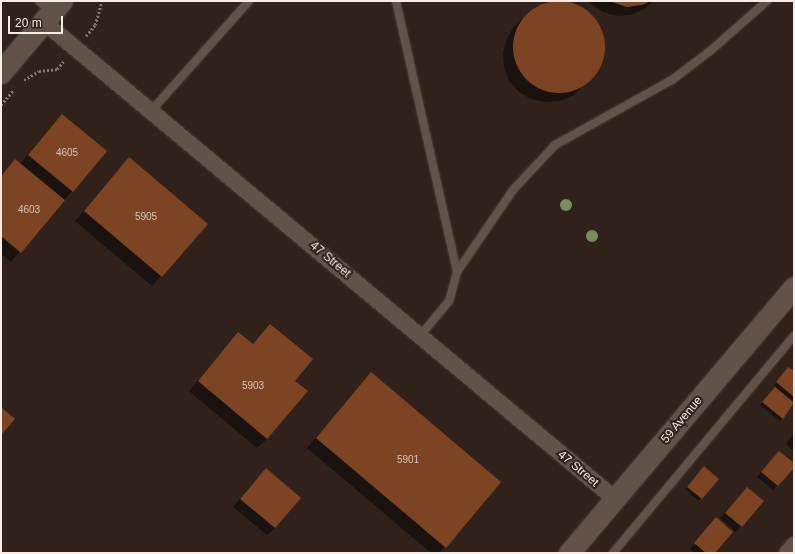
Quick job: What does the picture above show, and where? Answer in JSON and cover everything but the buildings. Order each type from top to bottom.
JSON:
[{"type":"main road","points":[[9,80],[50,9]]},
{"type":"street","name":"47 Street","points":[[50,9],[152,112],[615,499]]},
{"type":"street","name":"59 Avenue","points":[[569,553],[794,287]]},
{"type":"street","points":[[787,553],[794,545]]},
{"type":"lane","points":[[152,112],[249,1]]},
{"type":"lane","points":[[396,1],[457,272]]},
{"type":"lane","points":[[420,336],[449,301],[457,272],[513,190],[555,145],[672,80],[710,51],[767,1]]},
{"type":"lane","points":[[614,553],[794,336]]},
{"type":"path","points":[[95,25],[102,1]]},
{"type":"path","points":[[22,82],[39,71],[57,70]]},
{"type":"path","points":[[1,105],[9,80]]}]
